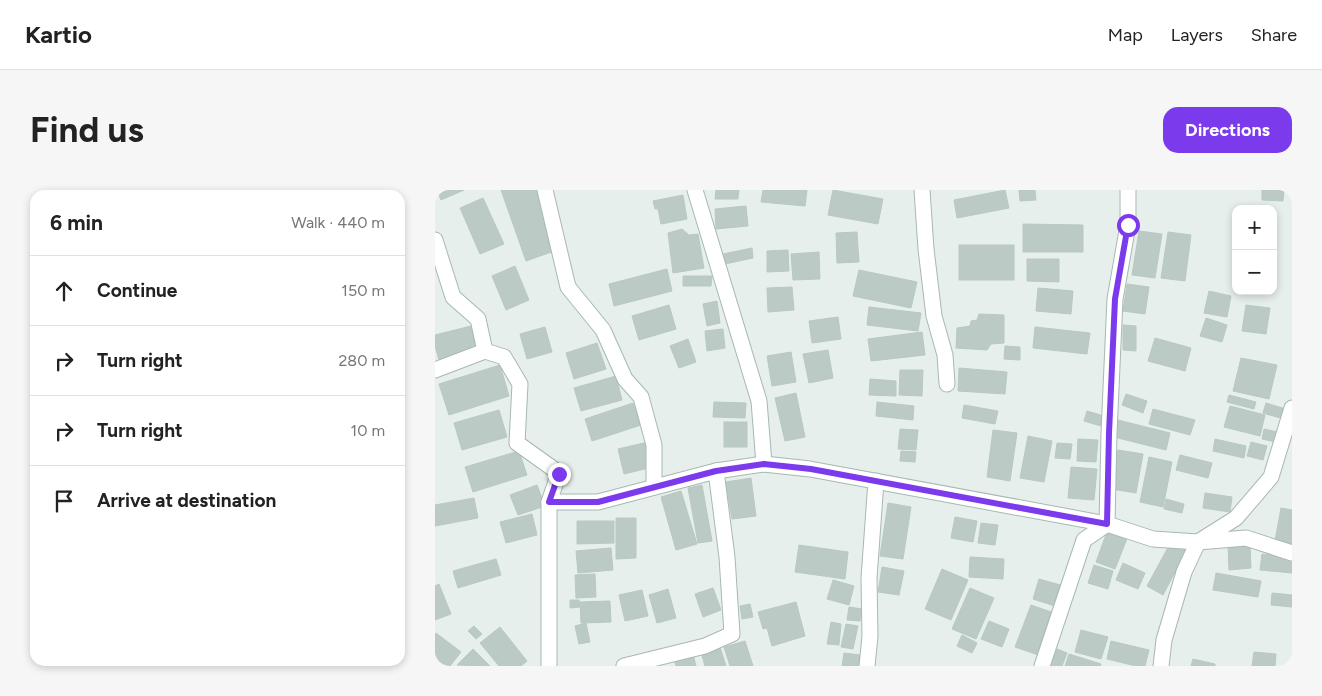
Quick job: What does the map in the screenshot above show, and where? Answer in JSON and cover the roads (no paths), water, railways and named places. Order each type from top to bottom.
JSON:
[{"type":"street","points":[[545,190],[568,287],[603,330],[625,379],[641,397],[655,445],[655,487]]},
{"type":"street","points":[[695,190],[759,402],[764,464]]},
{"type":"street","points":[[922,190],[926,249],[934,316],[945,355],[947,384]]},
{"type":"street","points":[[1107,524],[1115,299],[1128,225],[1128,190]]},
{"type":"street","points":[[435,240],[453,297],[478,319],[485,352]]},
{"type":"street","points":[[435,370],[485,352],[504,357],[520,384],[517,443],[559,474],[549,502],[549,666]]},
{"type":"street","points":[[1161,666],[1164,640],[1184,572],[1198,542],[1236,518],[1271,477],[1292,408]]},
{"type":"street","points":[[549,502],[598,502],[716,471],[764,464],[811,469],[928,489],[1107,524],[1153,539],[1198,542],[1245,538],[1292,553]]},
{"type":"street","points":[[624,666],[705,646],[732,634],[727,557],[716,471]]},
{"type":"street","points":[[867,666],[870,636],[869,578],[876,481]]},
{"type":"street","points":[[1042,666],[1084,540],[1107,524]]}]
